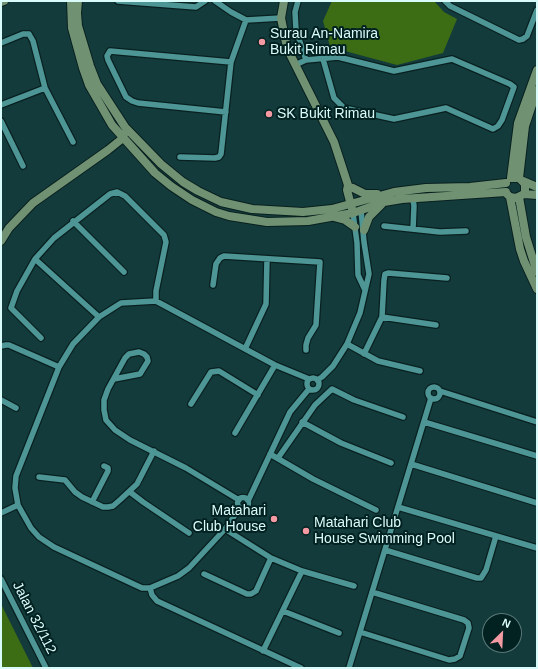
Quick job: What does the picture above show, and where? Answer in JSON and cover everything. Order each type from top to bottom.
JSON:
[{"type":"main road","points":[[284,1],[281,18],[287,48],[294,65],[334,142],[356,208]]},
{"type":"main road","points":[[72,2],[72,28],[87,67],[97,84],[125,127],[161,164],[183,182],[221,202],[252,209],[272,211],[332,213],[355,227]]},
{"type":"main road","points":[[87,67],[89,85],[112,126],[155,173],[174,189],[192,200],[216,212],[229,216],[266,222],[308,221],[332,213],[356,208],[384,198],[426,188],[470,187],[515,180],[537,187]]},
{"type":"main road","points":[[515,180],[518,123],[537,70]]},
{"type":"main road","points":[[537,90],[525,126],[515,180],[505,186],[520,249],[537,289]]},
{"type":"main road","points":[[108,150],[114,137],[112,126]]},
{"type":"main road","points":[[1,241],[9,228],[33,203],[108,150],[122,138],[125,127]]},
{"type":"main road","points":[[108,150],[123,147],[129,148],[136,153]]},
{"type":"main road","points":[[515,180],[525,187],[522,196],[526,237],[537,272]]},
{"type":"main road","points":[[349,187],[365,194],[384,198],[413,199],[508,194],[513,198],[537,195]]},
{"type":"main road","points":[[332,213],[343,199],[349,187]]},
{"type":"main road","points":[[364,230],[369,217],[384,198]]},
{"type":"street","points":[[118,1],[196,7],[205,1]]},
{"type":"street","points":[[215,1],[246,20],[281,18]]},
{"type":"street","points":[[298,1],[295,12],[296,30],[306,60]]},
{"type":"street","points":[[445,1],[450,6],[519,40],[527,36],[537,10]]},
{"type":"street","points":[[180,157],[215,158],[219,157],[222,151],[231,62],[246,20]]},
{"type":"street","points":[[1,43],[23,34],[29,34],[33,41],[44,88],[72,142]]},
{"type":"street","points":[[226,112],[138,103],[132,101],[126,97],[107,56],[110,51],[231,62]]},
{"type":"street","points":[[294,65],[306,60],[338,57],[394,71],[452,59],[514,87],[502,120],[498,126],[493,129],[446,108],[394,119],[344,108],[334,98],[323,59]]},
{"type":"street","points":[[1,105],[44,88]]},
{"type":"street","points":[[1,121],[24,166]]},
{"type":"street","points":[[41,338],[11,308],[17,291],[35,258],[54,238],[73,221],[105,197],[117,192],[125,196],[164,235],[166,242],[156,291],[156,301]]},
{"type":"street","points":[[412,229],[414,206],[413,199]]},
{"type":"street","points":[[356,208],[355,227],[358,275],[365,290]]},
{"type":"street","points":[[240,508],[225,529],[188,568],[178,576],[150,588],[142,588],[46,543],[35,534],[18,505],[15,488],[16,476],[59,368],[73,344],[99,317],[121,302],[156,301],[275,365],[309,379],[313,378],[317,380],[322,377],[333,366],[347,344],[360,313],[369,274],[364,242],[364,230],[356,208]]},
{"type":"street","points":[[73,221],[124,272]]},
{"type":"street","points":[[384,226],[440,232],[466,231]]},
{"type":"street","points":[[213,285],[216,264],[220,258],[224,256],[320,262],[316,325],[308,338],[306,350]]},
{"type":"street","points":[[35,258],[99,317]]},
{"type":"street","points":[[245,349],[266,304],[267,259]]},
{"type":"street","points":[[358,263],[367,261]]},
{"type":"street","points":[[364,354],[382,317],[385,274],[447,278]]},
{"type":"street","points":[[382,317],[436,325]]},
{"type":"street","points":[[347,344],[378,361],[420,371]]},
{"type":"street","points":[[1,346],[9,346],[59,368]]},
{"type":"street","points":[[114,379],[140,374],[148,361],[144,354],[139,352],[129,354],[125,358],[114,379],[104,400],[106,420],[115,430],[130,440],[154,451],[239,500],[244,498],[248,501]]},
{"type":"street","points":[[235,433],[275,365]]},
{"type":"street","points":[[191,404],[211,372],[219,371],[258,395]]},
{"type":"street","points":[[309,379],[306,384],[309,389]]},
{"type":"street","points":[[309,389],[317,389],[319,384],[317,380]]},
{"type":"street","points":[[349,668],[424,422],[431,398],[428,392],[431,388],[436,387],[440,391],[537,422]]},
{"type":"street","points":[[240,508],[244,509],[247,507],[248,501],[290,412],[309,389]]},
{"type":"street","points":[[278,458],[302,422],[332,389],[354,400],[403,417]]},
{"type":"street","points":[[431,398],[435,399],[438,397],[440,391]]},
{"type":"street","points":[[1,400],[16,408]]},
{"type":"street","points":[[302,422],[341,443],[392,463]]},
{"type":"street","points":[[424,422],[537,456]]},
{"type":"street","points":[[39,478],[65,480],[75,492],[103,508],[113,506],[137,484],[154,451]]},
{"type":"street","points":[[270,454],[313,479],[376,510]]},
{"type":"street","points":[[411,464],[537,503]]},
{"type":"street","points":[[92,502],[108,471],[108,468],[104,466]]},
{"type":"street","points":[[130,492],[189,533]]},
{"type":"street","points":[[239,500],[238,503],[240,508]]},
{"type":"street","points":[[1,513],[18,505]]},
{"type":"street","points":[[398,507],[537,548]]},
{"type":"street","points":[[225,529],[271,558],[302,571],[354,586]]},
{"type":"street","points":[[385,550],[481,578],[486,570],[496,536]]},
{"type":"street","points":[[204,574],[247,594],[252,594],[256,591],[271,558]]},
{"type":"street","points":[[263,651],[302,571]]},
{"type":"street","name":"Jalan 32/112","points":[[1,579],[46,668]]},
{"type":"street","points":[[150,588],[152,595],[157,601],[301,668]]},
{"type":"street","points":[[360,632],[449,660],[460,656],[469,628],[468,623],[459,618],[372,592]]},
{"type":"street","points":[[283,611],[339,633]]},
{"type":"green space","points":[[332,1],[434,1],[444,12],[457,19],[443,53],[397,65],[341,50],[331,50],[323,21]]},
{"type":"green space","points":[[1,604],[33,668],[1,668]]},
{"type":"place","name":"Surau An-Namira Bukit Rimau","points":[[262,42]]},
{"type":"place","name":"SK Bukit Rimau","points":[[269,114]]},
{"type":"place","name":"Matahari Club House","points":[[274,519]]},
{"type":"place","name":"Matahari Club House Swimming Pool","points":[[306,531]]}]
